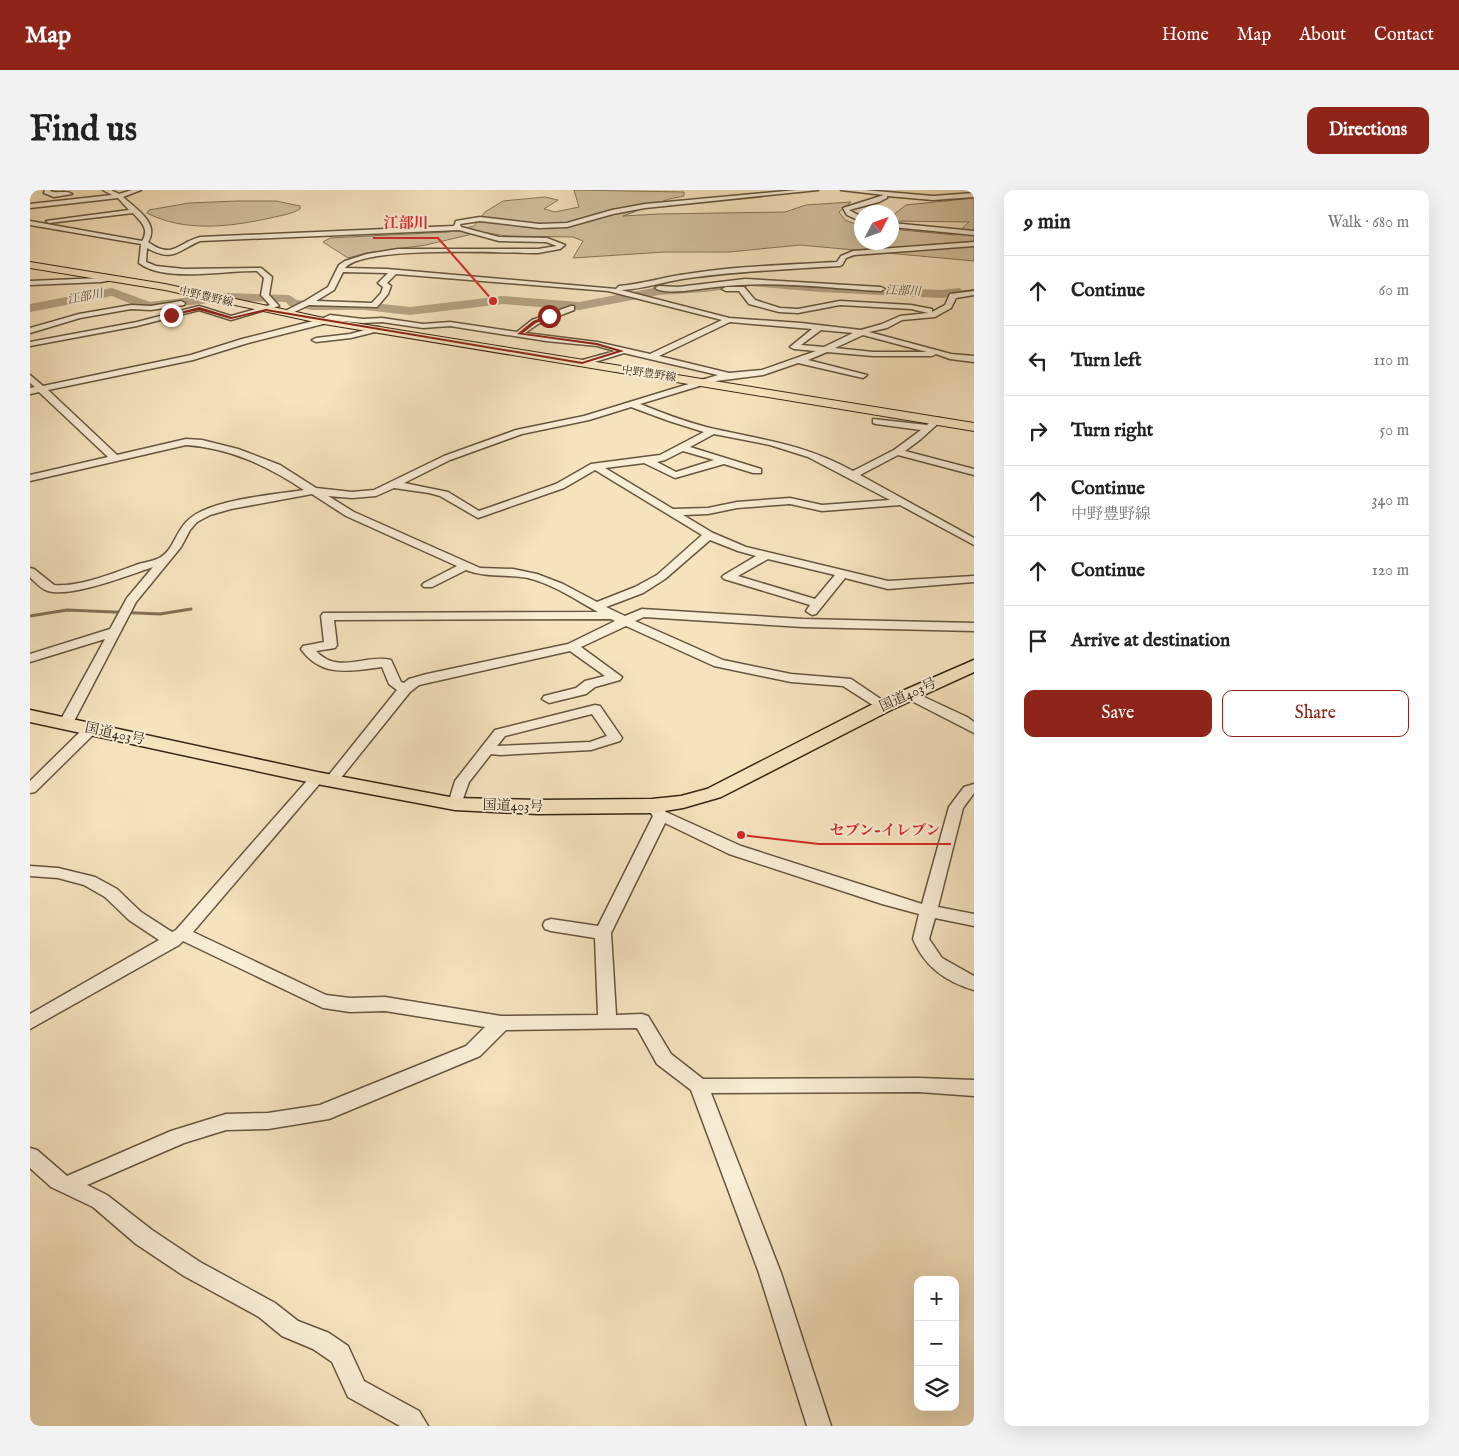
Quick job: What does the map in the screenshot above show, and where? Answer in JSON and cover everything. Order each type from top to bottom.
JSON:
[{"type":"highway","name":"国道403号","points":[[30,716],[324,779],[455,804],[657,811],[714,793],[884,706],[974,665]]},
{"type":"main road","name":"中野豊野線","points":[[30,266],[108,278],[217,300],[267,302],[285,314],[324,321],[702,383],[933,424],[974,427]]},
{"type":"street","points":[[48,190],[46,192],[54,195],[74,193]]},
{"type":"street","points":[[30,344],[137,324],[199,308],[231,318],[267,302],[265,295],[268,277],[260,268],[180,270],[154,268],[142,263],[144,243],[149,235],[149,228],[136,211],[119,196],[106,190]]},
{"type":"street","points":[[30,206],[119,196],[138,190]]},
{"type":"street","points":[[459,228],[456,225],[458,222],[471,219],[539,226],[567,226],[612,212],[644,206],[815,190]]},
{"type":"street","points":[[844,190],[933,198],[974,195]]},
{"type":"street","points":[[861,205],[877,201],[898,190]]},
{"type":"street","points":[[854,207],[845,209],[854,216]]},
{"type":"street","points":[[38,224],[52,220],[136,211]]},
{"type":"street","points":[[30,223],[144,243],[153,250],[165,252],[180,250],[200,238],[305,236],[459,228],[499,239],[546,240],[562,245],[558,248],[538,251],[380,253],[347,262],[340,270],[332,288],[308,303],[285,314]]},
{"type":"street","points":[[899,226],[974,233]]},
{"type":"street","points":[[637,287],[685,276],[733,270],[840,264],[844,256],[853,253],[974,244]]},
{"type":"street","points":[[340,270],[394,272],[608,289],[637,287],[678,289],[756,281],[881,289]]},
{"type":"street","points":[[308,303],[374,305],[384,294],[388,286],[382,283],[394,272]]},
{"type":"street","points":[[30,283],[101,280],[108,278]]},
{"type":"street","points":[[716,285],[724,288],[741,289],[752,302],[779,310],[798,311],[838,299]]},
{"type":"street","points":[[608,289],[729,320],[861,332],[941,354],[974,360]]},
{"type":"street","points":[[66,723],[124,614],[177,545],[189,524],[206,513],[229,506],[314,491],[352,495],[376,493],[447,458],[519,432],[586,418],[730,375],[764,372],[829,350],[861,332],[894,323],[900,318],[935,313],[948,306],[953,296],[974,293]]},
{"type":"street","points":[[827,297],[872,304],[912,307],[935,313]]},
{"type":"street","points":[[30,331],[79,316],[131,307],[151,308],[217,300]]},
{"type":"street","points":[[519,334],[535,322],[571,308]]},
{"type":"street","points":[[767,322],[779,310]]},
{"type":"street","points":[[30,391],[193,357],[245,341],[324,321],[330,317],[363,321],[382,320],[430,326],[450,324],[597,344],[730,375]]},
{"type":"street","points":[[652,356],[729,320]]},
{"type":"street","points":[[820,327],[794,347],[873,354],[941,354]]},
{"type":"street","points":[[316,340],[351,336],[376,329]]},
{"type":"street","points":[[582,363],[622,351]]},
{"type":"street","points":[[797,361],[863,375]]},
{"type":"street","points":[[30,378],[115,458]]},
{"type":"street","points":[[632,404],[676,421],[712,431],[795,448],[825,460],[974,542]]},
{"type":"street","points":[[876,421],[933,424]]},
{"type":"street","points":[[853,475],[915,441],[933,424]]},
{"type":"street","points":[[395,485],[444,494],[478,514],[560,486],[595,466],[662,458],[712,431]]},
{"type":"street","points":[[30,478],[179,443],[202,443],[234,451],[276,467],[350,514],[478,571],[513,572],[533,576],[558,586],[620,618],[719,663],[791,678],[846,682],[884,706]]},
{"type":"street","points":[[682,447],[757,471]]},
{"type":"street","points":[[897,452],[974,472]]},
{"type":"street","points":[[646,460],[675,475],[722,461]]},
{"type":"street","points":[[595,466],[674,512],[709,535],[742,549],[888,585],[974,579]]},
{"type":"street","points":[[674,512],[708,511],[737,505],[790,501],[822,508],[903,502]]},
{"type":"street","points":[[596,606],[639,590],[661,577],[709,535]]},
{"type":"street","points":[[766,555],[728,577],[818,604]]},
{"type":"street","points":[[30,570],[52,588],[63,588],[81,585],[166,559]]},
{"type":"street","points":[[428,585],[466,566]]},
{"type":"street","points":[[803,623],[842,574]]},
{"type":"street","points":[[405,689],[396,684],[386,663],[340,668],[318,661],[307,649],[331,645],[326,616],[620,618],[657,613],[803,623],[974,627]]},
{"type":"street","points":[[30,1022],[177,938],[405,689],[414,682],[572,646],[620,618]]},
{"type":"street","points":[[30,658],[113,632]]},
{"type":"street","points":[[549,699],[581,691],[590,684],[615,676],[572,646]]},
{"type":"street","points":[[909,694],[962,720],[974,729]]},
{"type":"street","points":[[455,804],[462,781],[487,749],[500,733],[595,709],[615,738],[591,746],[500,751],[487,749]]},
{"type":"street","points":[[30,788],[91,729]]},
{"type":"street","points":[[974,788],[969,790],[956,807],[921,939],[925,951],[932,960],[974,984]]},
{"type":"street","points":[[607,1021],[603,933],[657,811],[735,850],[928,911],[974,920]]},
{"type":"street","points":[[30,871],[58,873],[89,881],[111,893],[135,916],[177,938],[323,1000],[350,1005],[385,1004],[501,1023],[642,1021],[664,1059],[699,1086],[770,1273],[819,1426]]},
{"type":"street","points":[[551,924],[603,933]]},
{"type":"street","points":[[66,1186],[178,1137],[226,1122],[268,1121],[322,1113],[473,1051],[501,1023]]},
{"type":"street","points":[[699,1086],[919,1085],[974,1088]]},
{"type":"street","points":[[30,1156],[58,1181],[100,1201],[144,1237],[192,1269],[266,1310],[290,1329],[321,1340],[340,1354],[356,1389],[411,1419],[416,1426]]},
{"type":"shaded area","points":[[574,190],[684,192],[684,196],[669,199],[623,216],[785,212],[806,205],[851,202],[839,212],[845,220],[854,223],[854,250],[800,245],[729,252],[665,252],[573,258],[583,241],[573,237],[507,236],[481,232],[426,245],[366,253],[348,258],[323,242],[330,238],[449,232],[474,226],[485,212],[503,201],[545,197],[558,200],[544,209],[555,212],[579,207]]},
{"type":"shaded area","points":[[974,198],[974,261],[854,250],[899,250],[899,230],[955,235],[969,222],[899,221],[899,210],[906,205]]},
{"type":"shaded area","points":[[276,201],[300,206],[300,209],[288,214],[251,222],[221,226],[176,223],[147,213],[149,210],[189,203]]},
{"type":"waterway","name":"江部川","points":[[30,308],[112,292],[140,304],[150,306],[225,297],[289,299],[293,303],[312,306],[364,306],[410,311],[503,300],[579,306],[659,291],[705,289],[751,283],[820,289],[942,294],[959,292]]},
{"type":"waterway","name":"江部川","points":[[959,292],[974,290]]},
{"type":"waterway","points":[[30,616],[67,610],[160,614],[191,609]]},
{"type":"place","name":"江部川","points":[[493,301]]},
{"type":"place","name":"セブン-イレブン","points":[[741,835]]},
{"type":"route","points":[[171,315],[199,308],[231,318],[266,310],[582,363],[622,351],[597,344],[546,339],[519,334],[535,322],[549,316]]}]
